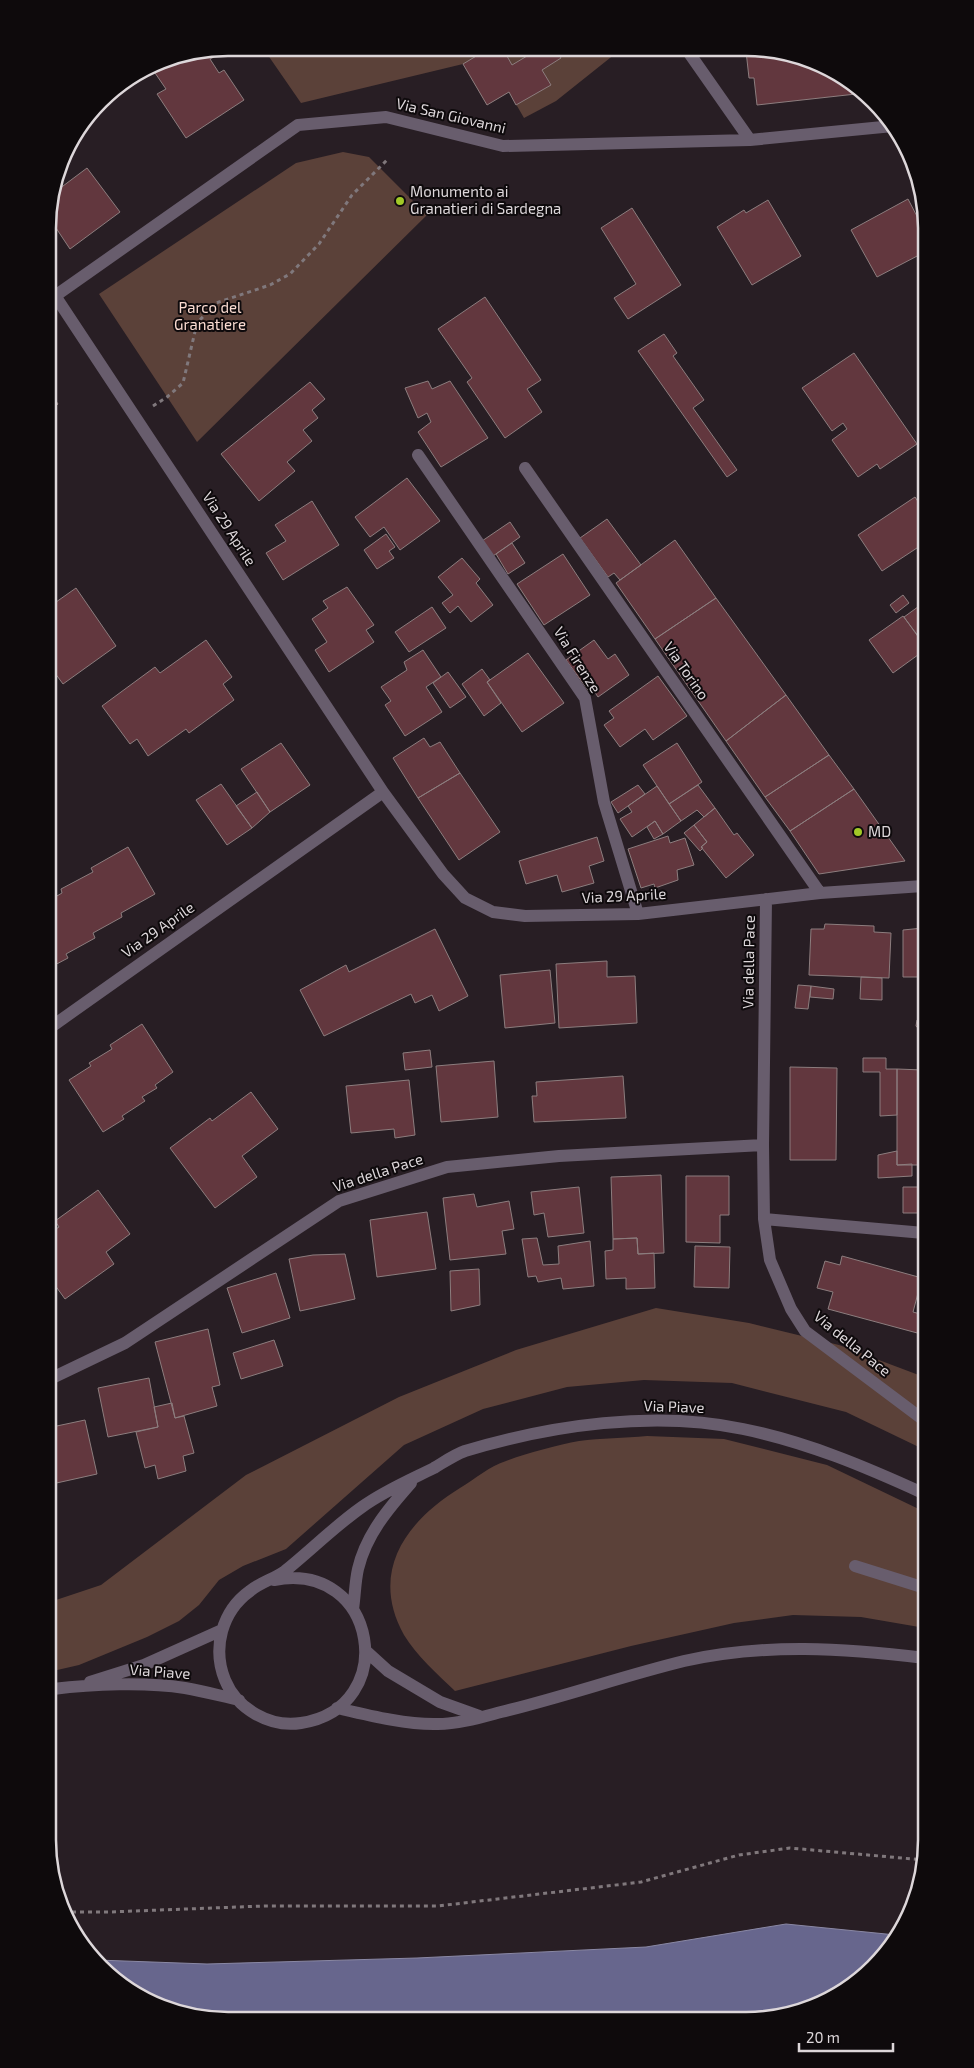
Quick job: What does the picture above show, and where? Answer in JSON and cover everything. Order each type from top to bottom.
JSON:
[{"type":"street","points":[[691,56],[750,140]]},
{"type":"street","name":"Via San Giovanni","points":[[57,295],[298,125],[386,117],[503,146],[750,140],[884,127]]},
{"type":"street","name":"Via 29 Aprile","points":[[57,299],[383,792],[442,874],[465,898],[493,912],[525,916],[638,914],[820,893],[918,886]]},
{"type":"street","name":"Via Firenze","points":[[418,455],[585,698],[604,802],[638,914]]},
{"type":"street","name":"Via Torino","points":[[525,468],[820,893]]},
{"type":"street","name":"Via 29 Aprile","points":[[57,1023],[383,792]]},
{"type":"street","name":"Via della Pace","points":[[766,900],[763,1145],[764,1219],[770,1260],[791,1310],[805,1331],[917,1415]]},
{"type":"street","name":"Via della Pace","points":[[56,1376],[124,1343],[339,1201],[447,1167],[559,1156],[763,1145]]},
{"type":"street","points":[[764,1219],[917,1232]]},
{"type":"street","name":"Via Piave","points":[[274,1580],[362,1506],[462,1452],[526,1436],[598,1423],[675,1421],[740,1428],[794,1442],[864,1466],[917,1490]]},
{"type":"street","name":"Via Piave","points":[[353,1609],[358,1569],[369,1537],[389,1508],[418,1476]]},
{"type":"street","points":[[855,1566],[917,1586]]},
{"type":"street","points":[[302,1578],[320,1582],[336,1592],[353,1609],[361,1623],[366,1651],[364,1666],[359,1682],[347,1699],[337,1708],[314,1720],[287,1724],[261,1716],[239,1700],[227,1685],[221,1667],[219,1648],[222,1630],[229,1613],[241,1598],[256,1587],[274,1580],[302,1578]]},
{"type":"street","name":"Via Piave","points":[[78,1686],[144,1666],[222,1630]]},
{"type":"street","points":[[337,1708],[376,1717],[439,1724],[481,1717],[685,1661],[752,1650],[820,1648],[880,1652],[917,1657]]},
{"type":"street","points":[[366,1651],[388,1671],[440,1702],[481,1717]]},
{"type":"street","name":"Via Piave","points":[[56,1689],[78,1686],[185,1688],[239,1700]]},
{"type":"path","points":[[135,416],[167,397],[182,383],[197,324],[216,303],[270,286],[290,274],[319,244],[352,196],[371,174],[388,160]]},
{"type":"path","points":[[72,1912],[264,1906],[438,1906],[641,1882],[740,1855],[790,1848],[916,1859]]},
{"type":"green space","points":[[269,56],[612,56],[556,101],[524,118],[509,92],[487,105],[463,64],[301,103]]},
{"type":"green space","name":"Parco del Granatiere","points":[[343,152],[369,157],[427,215],[197,442],[99,294],[296,163]]},
{"type":"green space","points":[[656,1308],[749,1323],[839,1345],[917,1374],[917,1446],[846,1412],[732,1383],[644,1380],[567,1387],[483,1409],[404,1445],[286,1549],[243,1566],[219,1580],[199,1605],[179,1621],[147,1637],[79,1665],[56,1670],[56,1600],[101,1585],[246,1475],[399,1397],[516,1350]]},
{"type":"green space","points":[[647,1436],[724,1439],[827,1465],[917,1508],[917,1627],[861,1617],[793,1615],[734,1623],[631,1646],[455,1691],[415,1650],[404,1635],[394,1612],[390,1590],[392,1570],[399,1550],[409,1532],[441,1501],[500,1463],[552,1447],[596,1439]]},
{"type":"water","points":[[786,1924],[889,1934],[859,1969],[832,1989],[790,2006],[745,2012],[229,2012],[206,2010],[173,2003],[133,1983],[106,1960],[207,1964],[417,1958],[646,1947]]},
{"type":"building","points":[[476,56],[507,56],[512,65],[527,56],[560,56],[561,58],[542,70],[551,85],[516,105],[509,92],[487,105],[463,64]]},
{"type":"building","points":[[747,56],[768,58],[801,65],[822,74],[853,94],[757,105],[754,78],[749,78]]},
{"type":"building","points":[[213,57],[210,59],[219,73],[224,70],[244,100],[186,138],[157,94],[166,89],[155,73],[184,62]]},
{"type":"building","points":[[87,168],[120,212],[70,249],[57,229],[61,187]]},
{"type":"building","points":[[908,199],[917,216],[918,256],[877,277],[851,230]]},
{"type":"building","points":[[768,200],[801,256],[752,285],[717,227],[744,210],[746,213]]},
{"type":"building","points":[[632,208],[681,285],[628,319],[614,298],[636,284],[601,228]]},
{"type":"building","points":[[485,297],[541,380],[527,389],[542,412],[505,438],[467,382],[472,378],[438,329]]},
{"type":"building","points":[[664,334],[677,353],[673,356],[704,400],[693,408],[737,470],[727,477],[638,351]]},
{"type":"building","points":[[854,353],[917,444],[880,469],[877,464],[858,477],[832,440],[847,429],[843,423],[832,431],[802,388]]},
{"type":"building","points":[[428,381],[432,389],[450,381],[488,438],[441,467],[418,432],[431,422],[427,413],[418,418],[405,388]]},
{"type":"building","points":[[310,382],[325,399],[312,410],[318,418],[303,430],[312,441],[287,462],[295,471],[259,501],[221,454]]},
{"type":"building","points":[[407,478],[440,521],[400,550],[384,527],[370,537],[355,517]]},
{"type":"building","points":[[915,497],[918,501],[918,547],[882,571],[858,535]]},
{"type":"building","points":[[312,501],[339,545],[283,580],[266,553],[286,541],[275,525]]},
{"type":"building","points":[[607,519],[641,565],[620,580],[614,573],[608,577],[580,538]]},
{"type":"building","points":[[510,522],[520,537],[493,556],[482,541]]},
{"type":"building","points":[[386,534],[395,547],[389,551],[394,558],[377,569],[364,550]]},
{"type":"building","points":[[675,540],[716,598],[655,639],[616,583]]},
{"type":"building","points":[[512,543],[525,563],[508,574],[496,554]]},
{"type":"building","points":[[563,554],[590,595],[544,625],[517,584]]},
{"type":"building","points":[[462,558],[480,579],[476,583],[493,605],[471,622],[458,606],[450,613],[442,603],[453,595],[438,577]]},
{"type":"building","points":[[347,587],[374,625],[366,630],[374,642],[329,672],[315,650],[327,642],[312,619],[328,608],[323,601]]},
{"type":"building","points":[[76,588],[116,646],[63,684],[57,675],[57,602]]},
{"type":"building","points":[[903,595],[909,603],[896,613],[890,605]]},
{"type":"building","points":[[716,598],[786,695],[726,741],[655,639]]},
{"type":"building","points":[[432,607],[446,628],[409,652],[395,632]]},
{"type":"building","points":[[918,607],[918,636],[904,617]]},
{"type":"building","points":[[903,616],[918,635],[918,655],[893,673],[869,640]]},
{"type":"building","points":[[206,640],[232,677],[223,684],[234,700],[189,733],[186,729],[148,756],[137,739],[130,744],[102,706],[155,667],[160,673]]},
{"type":"building","points":[[594,640],[608,659],[615,654],[629,675],[598,697],[594,691],[590,693],[566,660]]},
{"type":"building","points":[[423,650],[441,677],[426,687],[442,712],[405,736],[385,705],[391,701],[381,687],[407,670],[404,662]]},
{"type":"building","points":[[528,653],[564,703],[522,732],[487,682]]},
{"type":"building","points":[[482,669],[490,680],[487,682],[501,703],[484,716],[462,684]]},
{"type":"building","points":[[448,672],[466,697],[450,708],[433,683]]},
{"type":"building","points":[[658,676],[687,716],[653,740],[645,729],[620,747],[604,725],[614,718],[609,711]]},
{"type":"building","points":[[786,695],[829,755],[765,797],[726,741]]},
{"type":"building","points":[[424,738],[430,747],[440,742],[460,773],[418,798],[393,758]]},
{"type":"building","points":[[281,743],[310,785],[270,812],[241,769]]},
{"type":"building","points":[[677,743],[702,782],[669,804],[643,765]]},
{"type":"building","points":[[829,755],[854,789],[790,831],[765,797]]},
{"type":"building","points":[[460,773],[500,832],[459,860],[418,798]]},
{"type":"building","points":[[221,784],[252,828],[227,845],[196,800]]},
{"type":"building","points":[[638,785],[645,794],[618,813],[611,802]]},
{"type":"building","points":[[698,785],[715,808],[704,817],[697,810],[681,821],[669,804]]},
{"type":"building","points":[[657,786],[681,821],[663,834],[655,821],[632,837],[620,819],[632,812],[628,806]]},
{"type":"building","points":[[854,789],[905,861],[819,874],[790,831]]},
{"type":"building","points":[[257,792],[270,812],[252,828],[236,806]]},
{"type":"building","points":[[715,808],[734,835],[737,833],[754,855],[726,878],[701,847],[707,842],[694,825]]},
{"type":"building","points":[[655,821],[663,834],[654,839],[647,827]]},
{"type":"building","points":[[694,825],[707,842],[701,847],[703,848],[700,851],[684,833]]},
{"type":"building","points":[[668,836],[670,843],[685,838],[694,865],[677,870],[678,880],[655,888],[654,884],[641,888],[628,849]]},
{"type":"building","points":[[597,837],[604,861],[589,866],[594,883],[562,892],[557,875],[526,884],[519,861]]},
{"type":"building","points":[[128,847],[155,894],[121,913],[122,917],[93,933],[95,938],[66,954],[68,958],[57,964],[57,896],[62,893],[61,889],[93,872],[91,868]]},
{"type":"building","points":[[825,924],[874,926],[874,932],[891,933],[889,978],[809,975],[811,929],[824,929]]},
{"type":"building","points":[[435,929],[468,996],[439,1011],[432,995],[415,1003],[411,994],[324,1036],[300,990],[346,965],[349,972]]},
{"type":"building","points":[[918,929],[918,977],[903,977],[903,930]]},
{"type":"building","points":[[607,961],[607,977],[635,976],[637,1023],[559,1028],[556,964]]},
{"type":"building","points":[[550,970],[555,1023],[505,1028],[500,975]]},
{"type":"building","points":[[861,977],[882,978],[882,1000],[860,999]]},
{"type":"building","points":[[798,985],[811,986],[808,1009],[795,1008]]},
{"type":"building","points":[[811,986],[834,989],[833,999],[810,997]]},
{"type":"building","points":[[142,1024],[173,1072],[155,1085],[157,1088],[142,1097],[145,1101],[122,1116],[124,1119],[103,1132],[69,1080],[91,1066],[89,1063],[112,1049],[110,1045]]},
{"type":"building","points":[[430,1050],[432,1067],[405,1070],[403,1053]]},
{"type":"building","points":[[863,1058],[886,1058],[886,1069],[897,1069],[897,1115],[880,1116],[880,1072],[863,1072]]},
{"type":"building","points":[[494,1061],[498,1117],[441,1122],[436,1066]]},
{"type":"building","points":[[790,1067],[837,1068],[836,1160],[790,1160]]},
{"type":"building","points":[[897,1069],[917,1070],[917,1165],[897,1165]]},
{"type":"building","points":[[623,1076],[626,1118],[534,1122],[532,1096],[537,1096],[536,1082]]},
{"type":"building","points":[[409,1080],[415,1135],[395,1138],[394,1129],[351,1133],[346,1086]]},
{"type":"building","points":[[251,1092],[278,1129],[242,1156],[257,1177],[215,1208],[170,1148],[210,1118],[212,1121]]},
{"type":"building","points":[[897,1151],[897,1165],[912,1164],[912,1176],[878,1178],[878,1155]]},
{"type":"building","points":[[661,1175],[664,1253],[638,1254],[637,1238],[613,1239],[611,1177]]},
{"type":"building","points":[[686,1176],[729,1176],[729,1215],[720,1215],[720,1243],[686,1242]]},
{"type":"building","points":[[579,1187],[584,1233],[548,1237],[544,1213],[534,1215],[531,1192]]},
{"type":"building","points":[[903,1187],[917,1187],[917,1213],[903,1213]]},
{"type":"building","points":[[98,1190],[130,1234],[106,1252],[114,1264],[65,1299],[56,1287],[56,1229],[59,1227],[56,1220]]},
{"type":"building","points":[[474,1194],[477,1207],[509,1201],[514,1229],[502,1231],[506,1254],[450,1260],[443,1198]]},
{"type":"building","points":[[427,1212],[436,1269],[377,1277],[370,1220]]},
{"type":"building","points":[[537,1238],[543,1265],[559,1264],[558,1246],[590,1241],[594,1286],[563,1289],[561,1278],[538,1282],[536,1276],[528,1277],[522,1239]]},
{"type":"building","points":[[637,1238],[638,1254],[654,1253],[655,1288],[626,1289],[626,1278],[606,1279],[605,1251],[613,1250],[613,1239]]},
{"type":"building","points":[[695,1246],[730,1247],[729,1288],[694,1287]]},
{"type":"building","points":[[345,1254],[355,1299],[300,1311],[289,1259],[313,1255]]},
{"type":"building","points":[[842,1256],[917,1277],[917,1296],[913,1312],[917,1313],[917,1333],[828,1309],[833,1292],[817,1288],[825,1261],[840,1265]]},
{"type":"building","points":[[479,1269],[480,1305],[451,1311],[450,1271]]},
{"type":"building","points":[[276,1273],[290,1318],[242,1333],[227,1288]]},
{"type":"building","points":[[208,1329],[220,1385],[212,1387],[217,1406],[175,1418],[155,1342]]},
{"type":"building","points":[[274,1340],[283,1366],[241,1379],[233,1353]]},
{"type":"building","points":[[149,1378],[158,1427],[108,1437],[98,1388]]},
{"type":"building","points":[[172,1403],[175,1418],[184,1416],[194,1453],[183,1456],[186,1471],[158,1479],[155,1465],[145,1468],[136,1432],[158,1427],[154,1407]]},
{"type":"building","points":[[85,1420],[97,1474],[56,1483],[56,1426]]},
{"type":"place","name":"Monumento ai Granatieri di Sardegna","points":[[400,201]]},
{"type":"place","name":"MD","points":[[858,832]]}]
